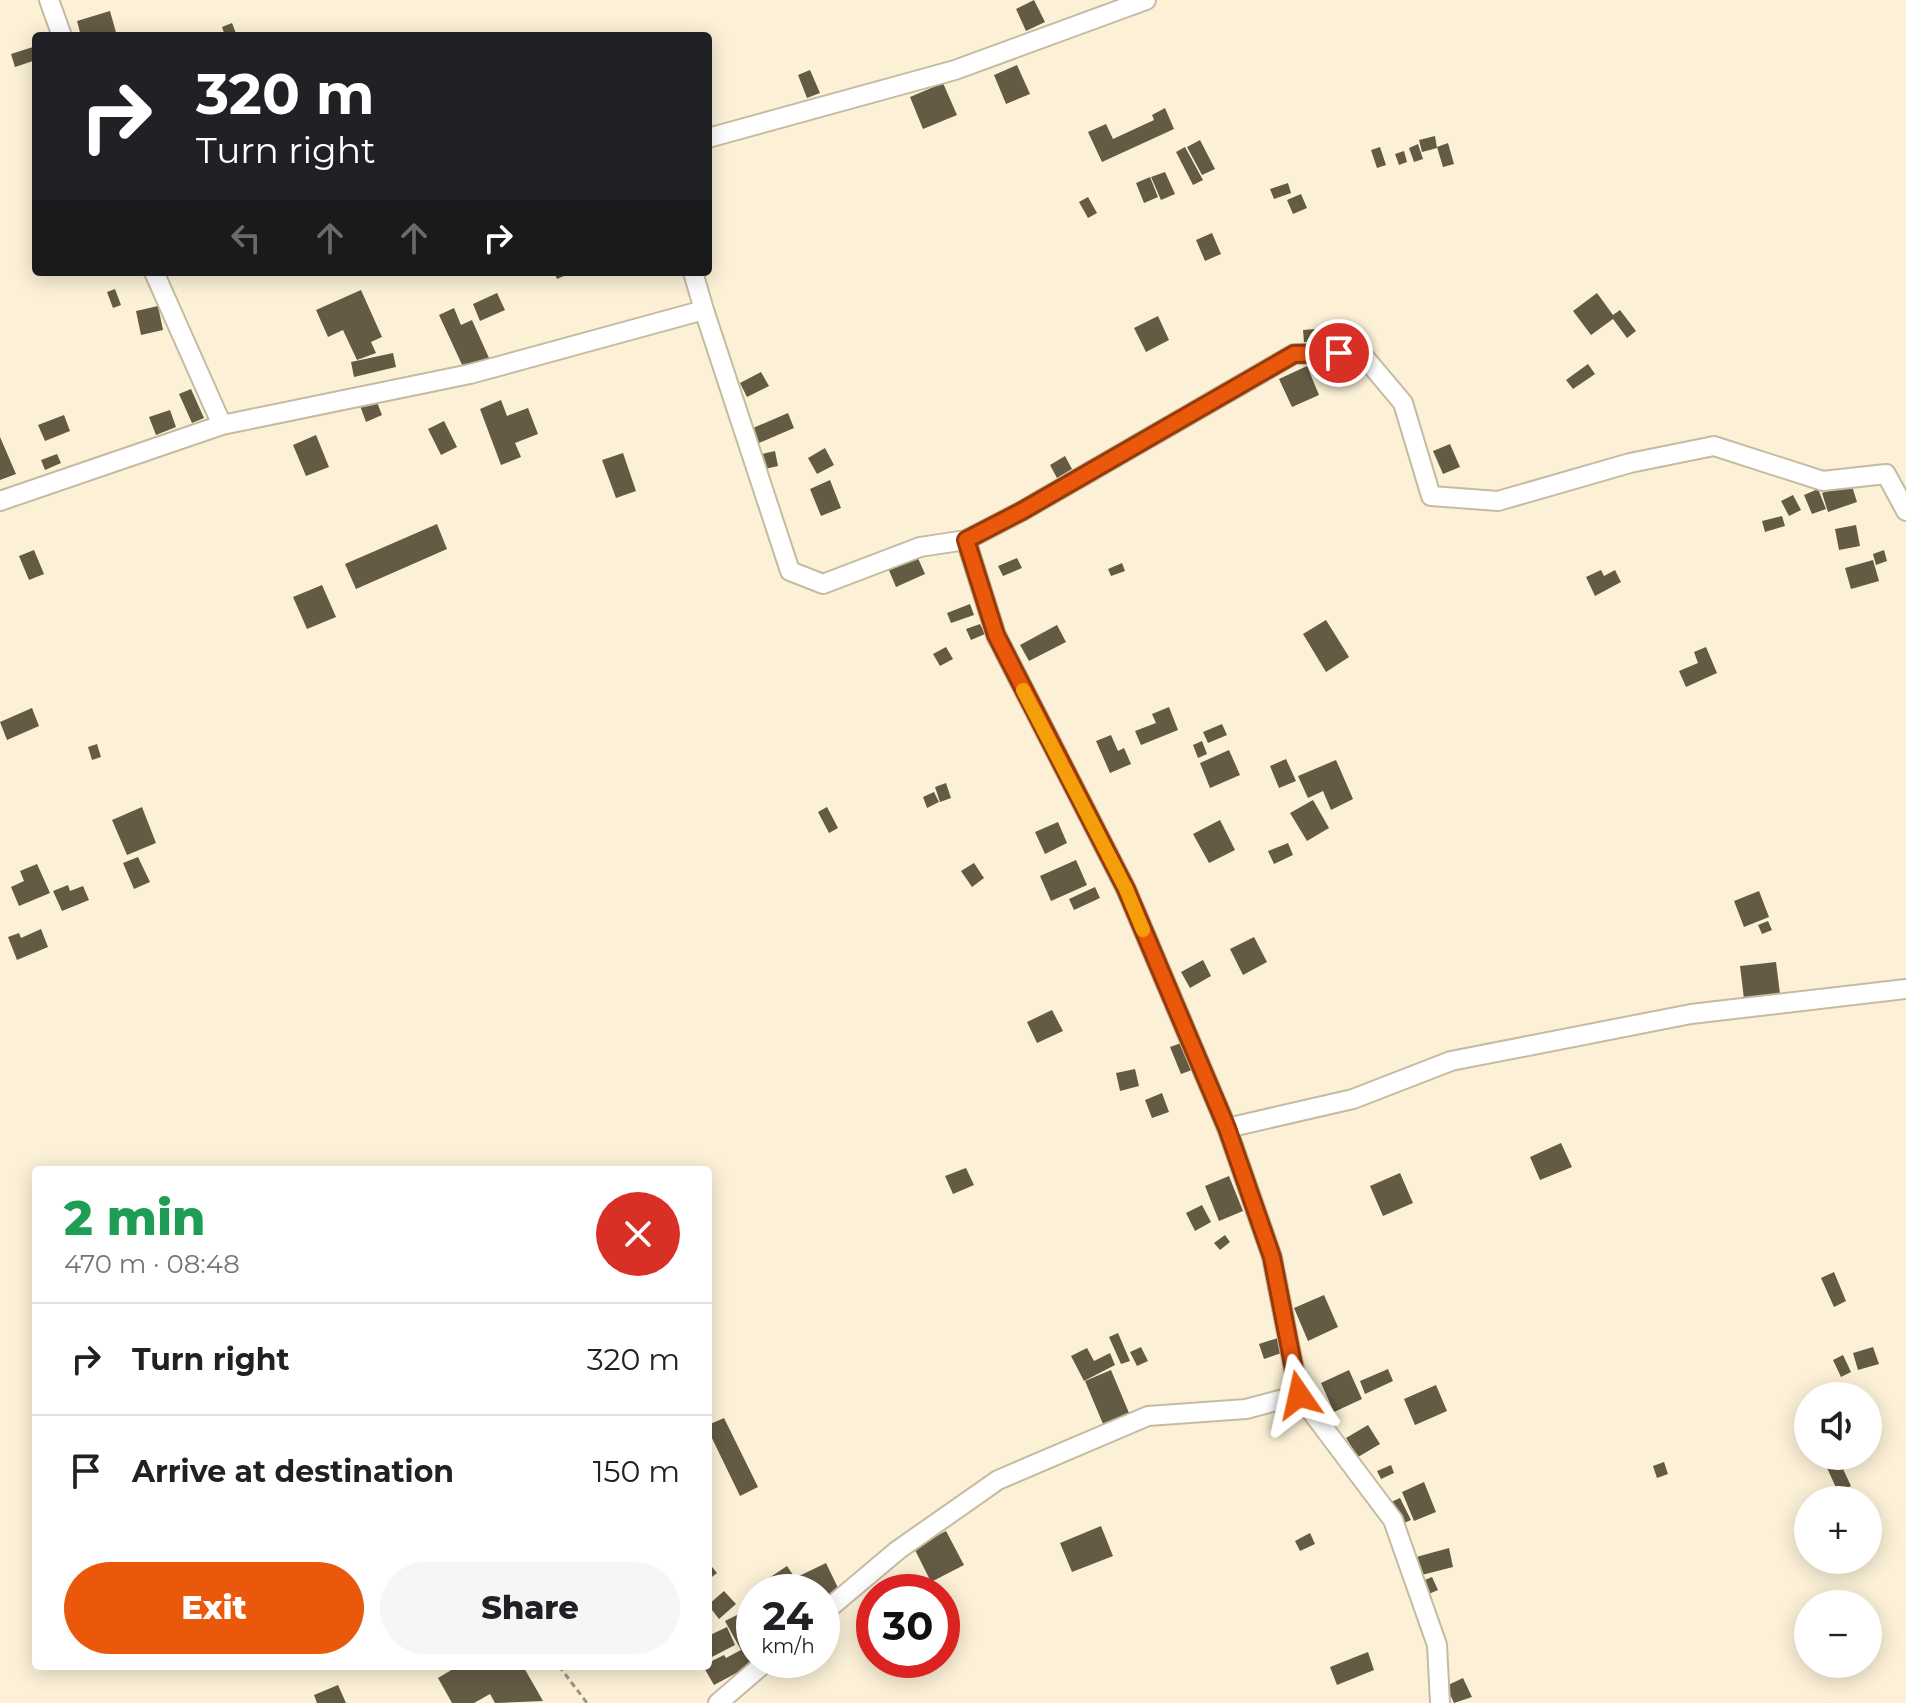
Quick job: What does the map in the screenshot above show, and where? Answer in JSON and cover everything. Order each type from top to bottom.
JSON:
[{"type":"street","points":[[49,0],[61,32]]},
{"type":"street","points":[[712,137],[955,70],[1146,0]]},
{"type":"street","points":[[156,276],[222,425]]},
{"type":"street","points":[[694,276],[790,571],[823,584],[920,547],[966,540],[1294,354],[1361,353],[1403,403],[1431,496],[1498,501],[1630,463],[1714,446],[1823,481],[1886,474],[1906,511]]},
{"type":"street","points":[[0,501],[222,425],[470,374],[704,310]]},
{"type":"street","points":[[966,540],[996,635],[1126,889],[1227,1128],[1272,1257],[1299,1395],[1393,1520],[1437,1645],[1440,1703]]},
{"type":"street","points":[[1227,1128],[1353,1099],[1451,1061],[1691,1014],[1906,989]]},
{"type":"street","points":[[840,1599],[898,1550],[998,1480],[1148,1416],[1246,1409],[1299,1395]]},
{"type":"street","points":[[718,1703],[747,1678]]},
{"type":"path","points":[[562,1670],[587,1703]]},
{"type":"building","points":[[1034,0],[1045,22],[1026,31],[1016,9]]},
{"type":"building","points":[[110,11],[116,32],[80,32],[77,21]]},
{"type":"building","points":[[232,23],[235,32],[224,32],[222,27]]},
{"type":"building","points":[[32,47],[32,61],[15,67],[11,54]]},
{"type":"building","points":[[1017,65],[1030,94],[1006,104],[994,75]]},
{"type":"building","points":[[810,70],[820,93],[807,98],[798,75]]},
{"type":"building","points":[[943,83],[957,115],[923,129],[910,97]]},
{"type":"building","points":[[1165,108],[1174,129],[1102,162],[1088,132],[1106,124],[1113,139],[1154,120],[1152,115]]},
{"type":"building","points":[[1435,136],[1437,148],[1422,152],[1419,140]]},
{"type":"building","points":[[1200,140],[1215,169],[1202,175],[1187,147]]},
{"type":"building","points":[[1448,143],[1454,164],[1443,167],[1437,147]]},
{"type":"building","points":[[1418,144],[1423,159],[1414,162],[1409,148]]},
{"type":"building","points":[[1185,147],[1203,180],[1193,185],[1176,152]]},
{"type":"building","points":[[1380,147],[1386,165],[1377,168],[1371,150]]},
{"type":"building","points":[[1404,151],[1407,162],[1399,165],[1395,154]]},
{"type":"building","points":[[1165,172],[1175,194],[1161,200],[1151,177]]},
{"type":"building","points":[[1150,177],[1158,197],[1144,203],[1136,183]]},
{"type":"building","points":[[1288,183],[1291,193],[1274,199],[1270,189]]},
{"type":"building","points":[[1301,194],[1307,208],[1293,214],[1287,200]]},
{"type":"building","points":[[1088,197],[1097,213],[1088,218],[1079,202]]},
{"type":"building","points":[[1212,233],[1221,254],[1205,261],[1196,240]]},
{"type":"building","points":[[115,289],[121,305],[113,308],[107,292]]},
{"type":"building","points":[[361,290],[382,337],[371,342],[376,353],[357,360],[343,330],[328,337],[316,310]]},
{"type":"building","points":[[497,293],[505,310],[480,321],[473,304]]},
{"type":"building","points":[[1597,293],[1613,315],[1620,310],[1636,331],[1627,338],[1613,319],[1591,335],[1573,311]]},
{"type":"building","points":[[158,306],[163,330],[141,335],[136,311]]},
{"type":"building","points":[[454,308],[461,325],[472,320],[489,358],[464,369],[439,315]]},
{"type":"building","points":[[1158,316],[1169,340],[1146,352],[1134,328]]},
{"type":"building","points":[[1328,328],[1329,340],[1304,342],[1303,330]]},
{"type":"building","points":[[393,353],[396,367],[354,377],[351,362]]},
{"type":"building","points":[[1588,364],[1595,374],[1573,389],[1566,380]]},
{"type":"building","points":[[1307,366],[1319,395],[1292,407],[1279,379]]},
{"type":"building","points":[[761,372],[769,386],[747,397],[740,383]]},
{"type":"building","points":[[191,389],[204,418],[192,423],[179,394]]},
{"type":"building","points":[[375,397],[382,415],[366,422],[359,403]]},
{"type":"building","points":[[501,400],[507,416],[528,408],[538,434],[515,443],[521,457],[501,465],[480,409]]},
{"type":"building","points":[[170,410],[176,427],[156,435],[149,417]]},
{"type":"building","points":[[788,413],[794,428],[759,443],[753,428]]},
{"type":"building","points":[[64,415],[70,431],[45,441],[38,425]]},
{"type":"building","points":[[444,421],[457,447],[441,455],[428,429]]},
{"type":"building","points":[[316,435],[329,467],[306,476],[293,445]]},
{"type":"building","points":[[0,437],[16,474],[0,480]]},
{"type":"building","points":[[1450,444],[1460,467],[1443,474],[1433,451]]},
{"type":"building","points":[[825,448],[834,465],[817,474],[808,458]]},
{"type":"building","points":[[775,451],[778,466],[765,469],[762,454]]},
{"type":"building","points":[[623,453],[636,491],[616,498],[602,460]]},
{"type":"building","points":[[57,454],[61,463],[45,470],[41,460]]},
{"type":"building","points":[[1065,456],[1072,469],[1057,478],[1050,465]]},
{"type":"building","points":[[830,480],[841,508],[821,516],[810,489]]},
{"type":"building","points":[[1851,483],[1857,502],[1828,512],[1822,493]]},
{"type":"building","points":[[1818,489],[1826,509],[1812,514],[1804,495]]},
{"type":"building","points":[[1793,495],[1801,510],[1789,516],[1781,501]]},
{"type":"building","points":[[1782,516],[1785,526],[1765,532],[1762,521]]},
{"type":"building","points":[[437,524],[447,549],[356,589],[345,564]]},
{"type":"building","points":[[1856,525],[1860,546],[1839,550],[1835,529]]},
{"type":"building","points":[[34,550],[44,574],[29,580],[19,556]]},
{"type":"building","points":[[1884,550],[1887,561],[1876,565],[1873,554]]},
{"type":"building","points":[[917,556],[925,574],[896,587],[888,568]]},
{"type":"building","points":[[1017,558],[1022,568],[1003,576],[998,566]]},
{"type":"building","points":[[1873,560],[1879,581],[1851,589],[1845,568]]},
{"type":"building","points":[[1122,563],[1125,571],[1111,576],[1108,569]]},
{"type":"building","points":[[1601,570],[1604,576],[1615,570],[1621,582],[1595,596],[1586,577]]},
{"type":"building","points":[[322,585],[336,617],[307,629],[293,597]]},
{"type":"building","points":[[970,604],[974,615],[951,623],[947,613]]},
{"type":"building","points":[[1326,620],[1349,657],[1326,672],[1303,634]]},
{"type":"building","points":[[980,624],[985,634],[971,640],[966,629]]},
{"type":"building","points":[[1057,625],[1066,642],[1029,661],[1020,645]]},
{"type":"building","points":[[946,647],[953,659],[940,666],[933,654]]},
{"type":"building","points":[[1706,647],[1717,673],[1686,687],[1679,671],[1698,663],[1694,652]]},
{"type":"building","points":[[1169,707],[1178,730],[1141,745],[1135,731],[1156,723],[1152,714]]},
{"type":"building","points":[[32,708],[39,726],[7,740],[0,722]]},
{"type":"building","points":[[1222,724],[1227,735],[1208,743],[1203,732]]},
{"type":"building","points":[[1111,735],[1118,751],[1124,748],[1131,764],[1110,773],[1096,741]]},
{"type":"building","points":[[1202,741],[1207,754],[1198,758],[1193,745]]},
{"type":"building","points":[[97,744],[101,757],[92,760],[88,747]]},
{"type":"building","points":[[1229,750],[1240,775],[1210,788],[1200,763]]},
{"type":"building","points":[[1286,759],[1296,781],[1279,788],[1270,766]]},
{"type":"building","points":[[1336,760],[1353,799],[1331,810],[1323,791],[1308,798],[1298,776]]},
{"type":"building","points":[[946,783],[951,798],[940,802],[935,787]]},
{"type":"building","points":[[934,792],[939,802],[927,808],[923,797]]},
{"type":"building","points":[[1313,800],[1329,828],[1307,841],[1290,813]]},
{"type":"building","points":[[142,807],[156,843],[127,855],[112,820]]},
{"type":"building","points":[[827,807],[838,828],[829,833],[818,812]]},
{"type":"building","points":[[1220,820],[1235,850],[1209,863],[1193,834]]},
{"type":"building","points":[[1058,822],[1067,843],[1045,854],[1035,832]]},
{"type":"building","points":[[1288,843],[1293,855],[1274,864],[1268,851]]},
{"type":"building","points":[[138,857],[150,882],[134,889],[123,863]]},
{"type":"building","points":[[1076,860],[1087,885],[1051,901],[1040,876]]},
{"type":"building","points":[[974,863],[984,878],[972,887],[961,871]]},
{"type":"building","points":[[37,864],[50,893],[19,906],[11,887],[24,881],[20,871]]},
{"type":"building","points":[[68,885],[70,891],[83,886],[89,900],[62,911],[53,891]]},
{"type":"building","points":[[1095,887],[1100,898],[1074,910],[1069,899]]},
{"type":"building","points":[[1759,891],[1769,917],[1744,927],[1734,901]]},
{"type":"building","points":[[1768,921],[1772,930],[1762,934],[1758,925]]},
{"type":"building","points":[[41,929],[48,947],[17,960],[8,937],[19,933],[21,938]]},
{"type":"building","points":[[1254,937],[1267,962],[1243,975],[1230,949]]},
{"type":"building","points":[[1203,960],[1211,976],[1190,988],[1181,972]]},
{"type":"building","points":[[1776,962],[1780,994],[1744,999],[1740,966]]},
{"type":"building","points":[[1052,1010],[1063,1031],[1037,1043],[1027,1022]]},
{"type":"building","points":[[1181,1043],[1192,1070],[1181,1074],[1170,1047]]},
{"type":"building","points":[[1135,1069],[1139,1086],[1120,1091],[1116,1073]]},
{"type":"building","points":[[1162,1093],[1169,1112],[1152,1118],[1145,1100]]},
{"type":"building","points":[[1561,1143],[1572,1167],[1540,1180],[1530,1157]]},
{"type":"building","points":[[966,1168],[974,1185],[953,1194],[945,1176]]},
{"type":"building","points":[[1400,1173],[1413,1203],[1383,1216],[1370,1186]]},
{"type":"building","points":[[1229,1176],[1243,1211],[1219,1221],[1205,1186]]},
{"type":"building","points":[[1202,1205],[1211,1222],[1195,1231],[1186,1213]]},
{"type":"building","points":[[1225,1235],[1230,1242],[1220,1250],[1214,1243]]},
{"type":"building","points":[[1834,1272],[1846,1301],[1834,1307],[1821,1278]]},
{"type":"building","points":[[1324,1295],[1338,1327],[1308,1341],[1294,1308]]},
{"type":"building","points":[[1118,1333],[1130,1361],[1121,1364],[1109,1337]]},
{"type":"building","points":[[1281,1337],[1287,1351],[1264,1359],[1259,1344]]},
{"type":"building","points":[[1141,1347],[1148,1361],[1137,1366],[1130,1352]]},
{"type":"building","points":[[1873,1347],[1879,1364],[1858,1370],[1853,1353]]},
{"type":"building","points":[[1087,1348],[1094,1361],[1110,1353],[1115,1365],[1084,1381],[1071,1356]]},
{"type":"building","points":[[1843,1355],[1851,1372],[1841,1377],[1833,1360]]},
{"type":"building","points":[[1388,1369],[1393,1381],[1365,1394],[1360,1381]]},
{"type":"building","points":[[1111,1370],[1129,1413],[1103,1424],[1085,1381]]},
{"type":"building","points":[[1349,1370],[1362,1399],[1334,1412],[1321,1383]]},
{"type":"building","points":[[1436,1385],[1447,1411],[1415,1425],[1404,1399]]},
{"type":"building","points":[[724,1418],[758,1487],[740,1496],[712,1438],[712,1423]]},
{"type":"building","points":[[1368,1425],[1380,1444],[1358,1457],[1346,1438]]},
{"type":"building","points":[[1664,1462],[1668,1474],[1657,1478],[1653,1466]]},
{"type":"building","points":[[1391,1465],[1394,1473],[1381,1479],[1377,1471]]},
{"type":"building","points":[[1828,1470],[1844,1470],[1851,1486],[1835,1486]]},
{"type":"building","points":[[1424,1482],[1436,1512],[1414,1521],[1402,1492]]},
{"type":"building","points":[[1400,1498],[1411,1520],[1402,1524],[1391,1502]]},
{"type":"building","points":[[1101,1526],[1113,1556],[1072,1572],[1060,1543]]},
{"type":"building","points":[[946,1531],[964,1565],[947,1574],[927,1574],[914,1548]]},
{"type":"building","points":[[1310,1533],[1315,1544],[1300,1551],[1295,1541]]},
{"type":"building","points":[[1449,1548],[1453,1567],[1414,1577],[1409,1559]]},
{"type":"building","points":[[826,1563],[831,1574],[803,1574]]},
{"type":"building","points":[[787,1566],[792,1574],[775,1574]]},
{"type":"building","points":[[1432,1577],[1438,1590],[1424,1596],[1418,1583]]},
{"type":"building","points":[[724,1591],[736,1604],[719,1619],[712,1610],[712,1602]]},
{"type":"building","points":[[736,1616],[736,1641],[725,1621]]},
{"type":"building","points":[[727,1627],[735,1645],[712,1657],[712,1634]]},
{"type":"building","points":[[1368,1652],[1374,1670],[1337,1685],[1330,1667]]},
{"type":"building","points":[[736,1653],[736,1673],[714,1685],[705,1670],[712,1670],[712,1661],[724,1655],[726,1658]]},
{"type":"building","points":[[451,1670],[525,1670],[543,1701],[495,1703],[490,1694],[474,1703],[452,1703],[438,1678]]},
{"type":"building","points":[[1463,1678],[1472,1697],[1454,1703],[1446,1686]]},
{"type":"building","points":[[338,1685],[346,1703],[317,1703],[314,1695]]},
{"type":"slow traffic","points":[[1023,690],[1126,889],[1143,930]]},
{"type":"route","points":[[1299,1395],[1272,1257],[1227,1128],[1126,889],[996,635],[966,540],[1294,354],[1339,353]]}]
